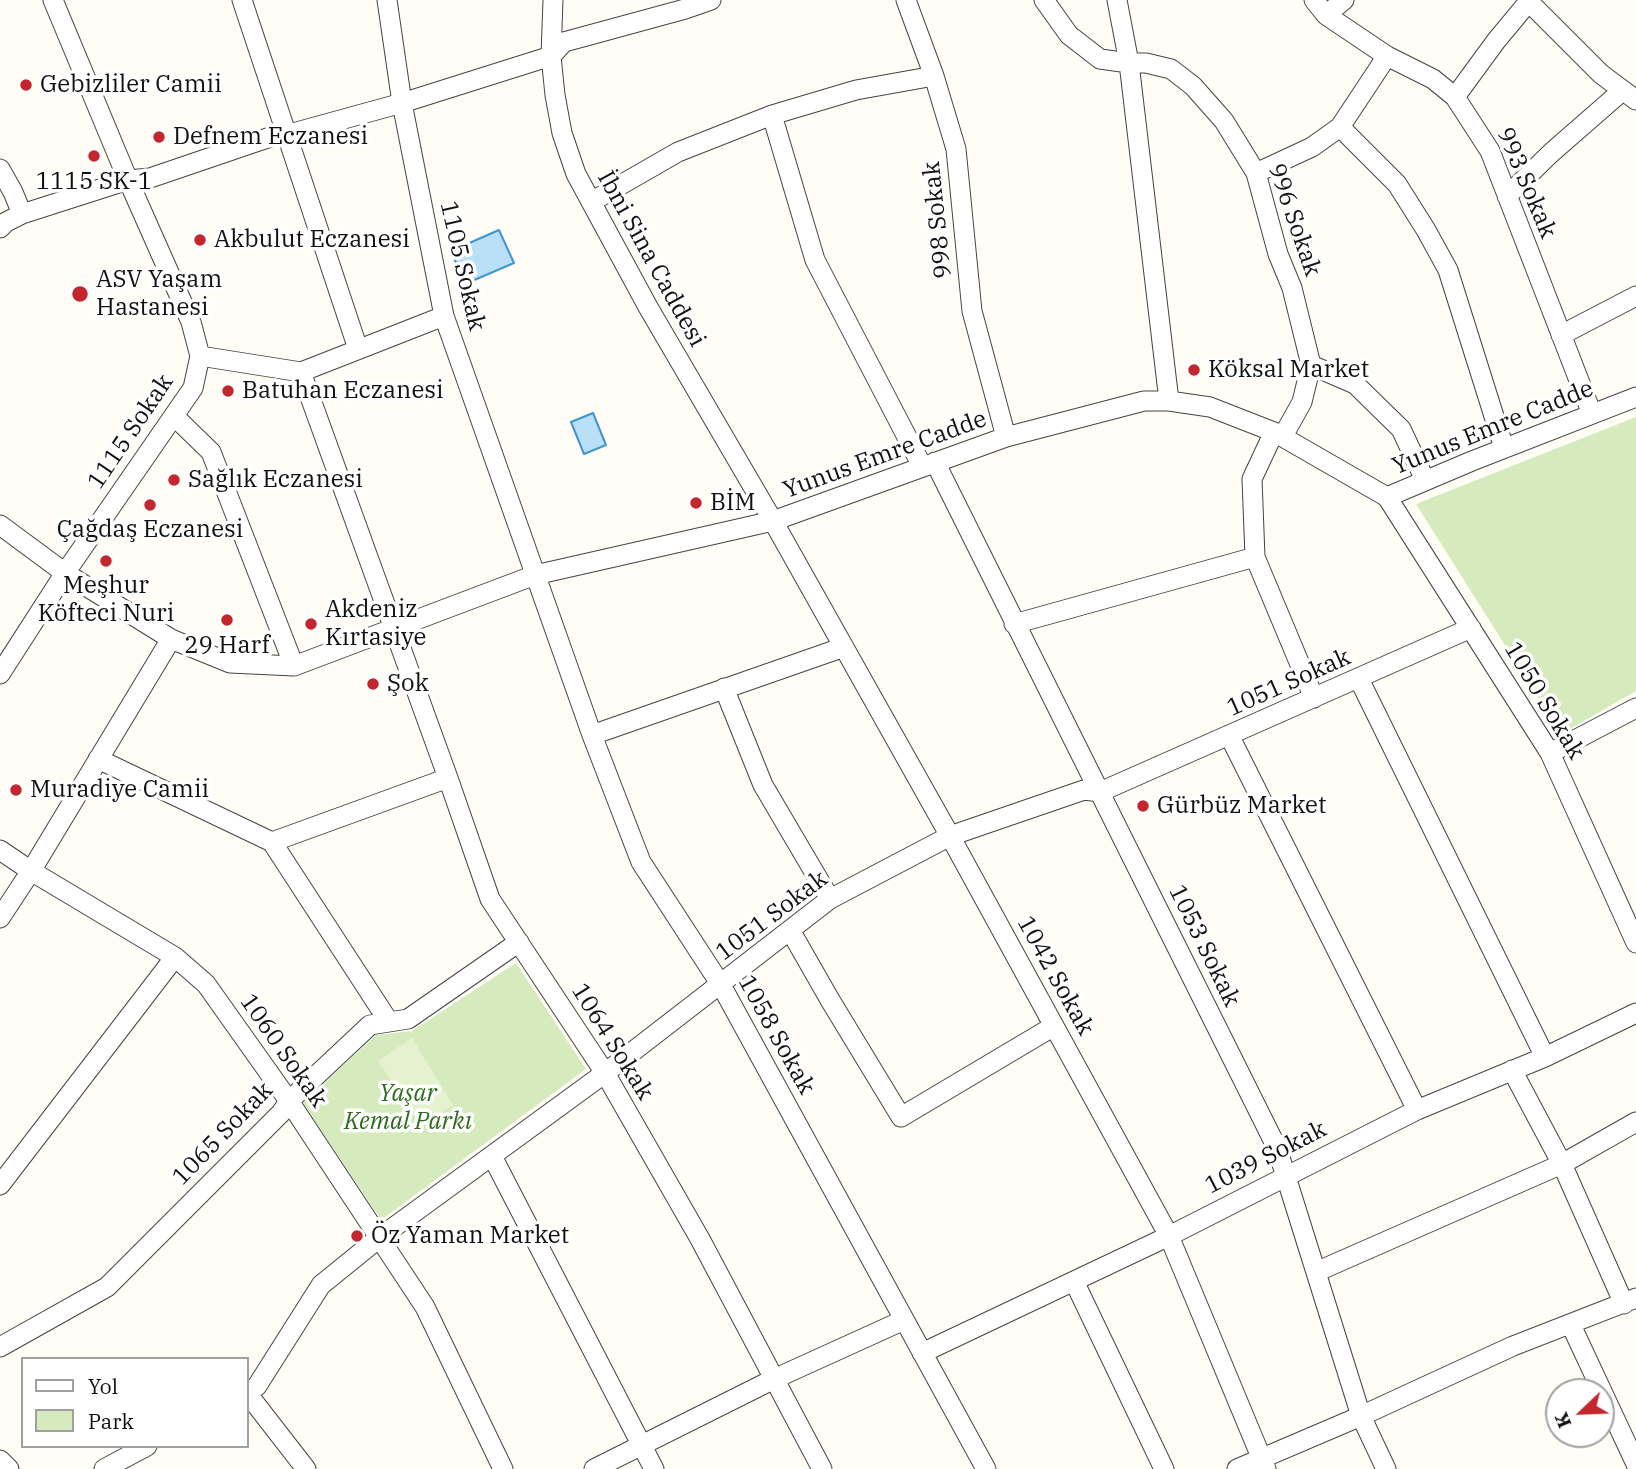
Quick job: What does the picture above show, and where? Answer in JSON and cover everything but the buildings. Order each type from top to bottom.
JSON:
[{"type":"street","name":"1115 Sokak","points":[[0,674],[65,573],[193,387],[200,356],[191,322],[53,0]]},
{"type":"street","points":[[242,0],[358,349]]},
{"type":"street","name":"1105 Sokak","points":[[387,0],[402,103],[444,316],[535,575]]},
{"type":"street","name":"İbni Sina Caddesi","points":[[553,0],[551,56],[562,133],[576,174],[648,307],[773,521]]},
{"type":"street","points":[[0,228],[22,214],[128,180],[150,178],[285,132],[293,133],[402,103],[551,56],[564,42],[684,5],[711,0]]},
{"type":"street","name":"998 Sokak","points":[[906,0],[934,76],[956,149],[972,311],[1006,437]]},
{"type":"street","name":"996 Sokak","points":[[1044,0],[1069,35],[1100,59],[1129,63],[1146,62],[1171,69],[1193,86],[1224,121],[1256,173],[1278,254],[1292,288],[1311,365],[1302,402],[1278,434],[1252,479],[1255,557]]},
{"type":"street","points":[[1117,0],[1129,63],[1170,401]]},
{"type":"street","points":[[1320,8],[1344,0]]},
{"type":"street","points":[[1455,97],[1529,1],[1601,75],[1629,95],[1550,153],[1507,196]]},
{"type":"street","name":"993 Sokak","points":[[1320,8],[1387,56],[1433,79],[1455,97],[1490,151],[1592,414]]},
{"type":"street","points":[[1256,173],[1312,147],[1340,127],[1387,56]]},
{"type":"street","points":[[591,202],[678,152],[772,116],[856,90],[934,76]]},
{"type":"street","name":"1053 Sokak","points":[[772,116],[815,260],[1014,624],[1277,1148],[1361,1416],[1387,1469]]},
{"type":"street","points":[[1340,127],[1397,184],[1448,270],[1504,448]]},
{"type":"street","points":[[0,169],[22,214]]},
{"type":"street","points":[[1561,335],[1636,296]]},
{"type":"street","points":[[200,356],[301,372],[444,316]]},
{"type":"street","points":[[1311,365],[1355,384],[1401,429],[1425,480]]},
{"type":"street","name":"1064 Sokak","points":[[301,372],[490,899],[605,1073],[700,1239],[822,1469]]},
{"type":"street","name":"Yunus Emre Cadde","points":[[0,525],[65,573],[171,639],[230,663],[294,666],[535,575],[773,521],[1006,437],[1144,401],[1170,401],[1210,407],[1278,434],[1387,496],[1636,397]]},
{"type":"street","points":[[174,415],[211,452],[294,666]]},
{"type":"street","name":"1050 Sokak","points":[[1387,496],[1550,753],[1636,943]]},
{"type":"street","name":"1042 Sokak","points":[[773,521],[950,835],[1169,1236],[1263,1463]]},
{"type":"street","points":[[1014,624],[1255,557],[1314,698]]},
{"type":"street","name":"1058 Sokak","points":[[535,575],[641,862],[720,985],[986,1469]]},
{"type":"street","name":"1051 Sokak","points":[[248,1392],[257,1386],[321,1286],[379,1238],[605,1073],[830,899],[950,835],[1084,790],[1100,792],[1472,628]]},
{"type":"street","points":[[0,918],[171,639]]},
{"type":"street","points":[[592,735],[844,647]]},
{"type":"street","points":[[1359,679],[1545,1057]]},
{"type":"street","points":[[724,688],[764,785],[830,899]]},
{"type":"street","points":[[1550,753],[1636,708]]},
{"type":"street","points":[[1229,735],[1417,1110]]},
{"type":"street","points":[[98,758],[272,842],[390,1022]]},
{"type":"street","points":[[272,842],[448,778]]},
{"type":"street","name":"1060 Sokak","points":[[0,850],[30,871],[175,957],[206,984],[289,1101],[425,1307],[503,1469]]},
{"type":"street","points":[[790,930],[901,1117],[1054,1026]]},
{"type":"street","name":"1065 Sokak","points":[[0,1347],[107,1287],[289,1101],[370,1025],[408,1019],[519,942]]},
{"type":"street","points":[[0,1185],[175,957]]},
{"type":"street","name":"1039 Sokak","points":[[922,1353],[1169,1236],[1417,1110],[1545,1057],[1636,1013]]},
{"type":"street","points":[[1237,1469],[1263,1463],[1513,1346],[1630,1301],[1562,1164],[1511,1070]]},
{"type":"street","points":[[1315,1272],[1562,1164],[1636,1122]]},
{"type":"street","points":[[492,1156],[654,1469]]},
{"type":"street","points":[[1074,1281],[1164,1469]]},
{"type":"street","points":[[594,1469],[774,1379],[904,1320]]},
{"type":"street","points":[[1571,1325],[1636,1464]]},
{"type":"street","points":[[248,1394],[306,1469]]},
{"type":"street","points":[[104,1469],[143,1448]]},
{"type":"street","points":[[0,1460],[9,1469]]},
{"type":"green space","points":[[1636,417],[1636,691],[1561,734],[1416,504]]},
{"type":"green space","name":"Yaşar Kemal Parkı","points":[[516,963],[586,1069],[381,1220],[303,1103],[376,1035],[412,1031]]},
{"type":"green space","points":[[412,1038],[453,1105],[421,1126],[378,1061]]},
{"type":"water","points":[[499,230],[514,263],[465,284],[451,251]]},
{"type":"water","points":[[593,413],[606,445],[584,454],[571,422]]},
{"type":"place","name":"Gebizliler Camii","points":[[26,85]]},
{"type":"place","name":"Defnem Eczanesi","points":[[159,137]]},
{"type":"place","name":"1115 SK-1","points":[[94,156]]},
{"type":"place","name":"Akbulut Eczanesi","points":[[200,240]]},
{"type":"place","name":"ASV Yaşam Hastanesi","points":[[80,294]]},
{"type":"place","name":"Köksal Market","points":[[1194,370]]},
{"type":"place","name":"Batuhan Eczanesi","points":[[228,391]]},
{"type":"place","name":"Sağlık Eczanesi","points":[[174,480]]},
{"type":"place","name":"BİM","points":[[696,503]]},
{"type":"place","name":"Çağdaş Eczanesi","points":[[150,505]]},
{"type":"place","name":"Meşhur Köfteci Nuri","points":[[106,561]]},
{"type":"place","name":"29 Harf","points":[[227,620]]},
{"type":"place","name":"Akdeniz Kırtasiye","points":[[311,624]]},
{"type":"place","name":"Şok","points":[[373,684]]},
{"type":"place","name":"Muradiye Camii","points":[[16,790]]},
{"type":"place","name":"Gürbüz Market","points":[[1143,806]]},
{"type":"place","name":"Öz Yaman Market","points":[[357,1236]]}]
